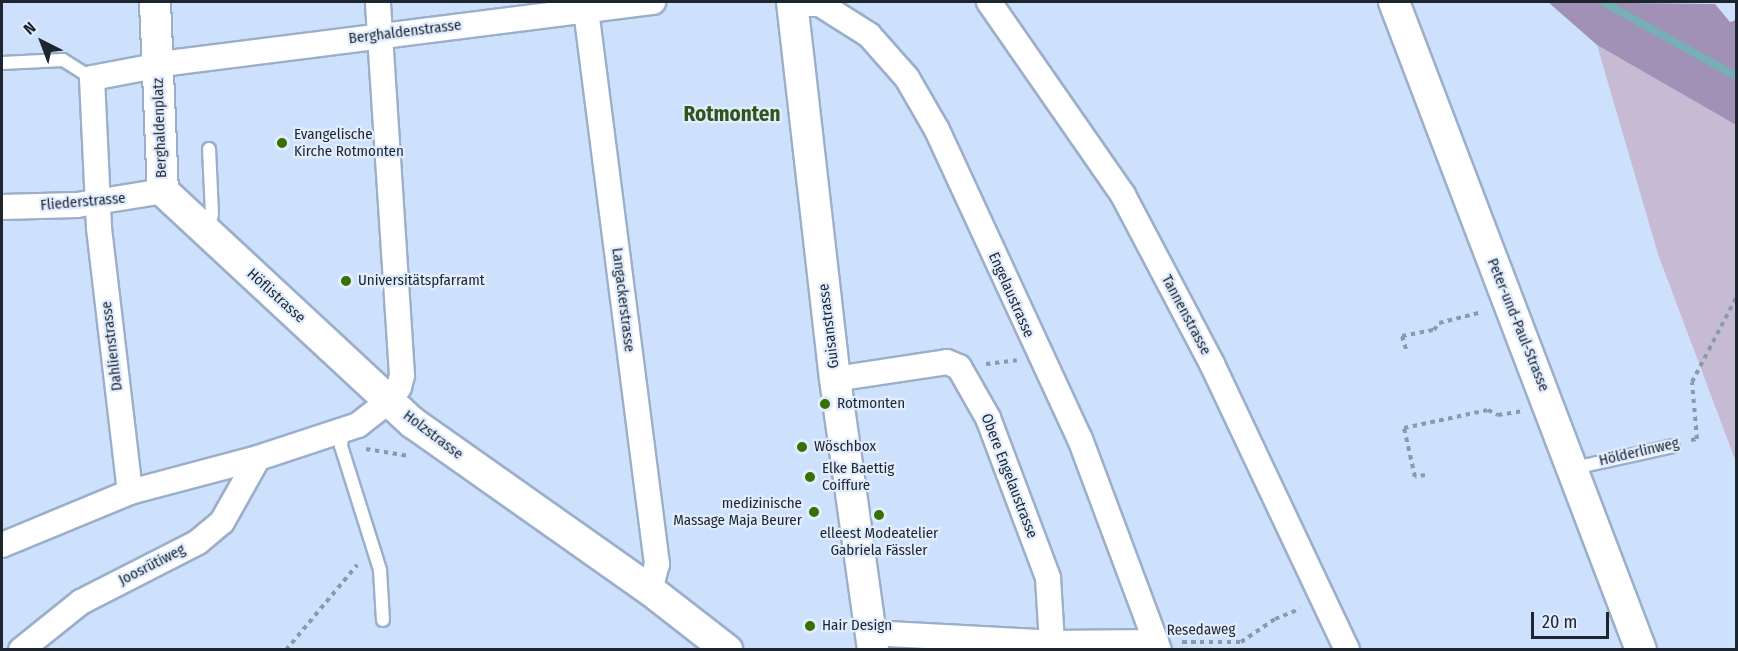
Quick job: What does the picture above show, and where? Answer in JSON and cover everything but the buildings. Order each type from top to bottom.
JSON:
[{"type":"street","name":"Berghaldenplatz","points":[[156,2],[163,191]]},
{"type":"street","points":[[378,2],[382,35],[402,375],[390,400]]},
{"type":"street","name":"Berghaldenstrasse","points":[[92,78],[158,64],[653,2]]},
{"type":"street","name":"Tannenstrasse","points":[[989,2],[1123,195],[1212,364],[1347,650]]},
{"type":"street","name":"Peter-und-Paul-Strasse","points":[[1394,2],[1574,468],[1641,650]]},
{"type":"street","name":"Engelaustrasse","points":[[792,3],[820,4],[869,35],[908,78],[937,130],[1039,357],[1080,439],[1157,646]]},
{"type":"street","name":"Guisanstrasse","points":[[792,3],[836,379],[872,641]]},
{"type":"street","name":"Langackerstrasse","points":[[586,10],[657,564],[650,590]]},
{"type":"street","name":"Dahlienstrasse","points":[[92,78],[98,200],[130,492]]},
{"type":"street","name":"Höflistrasse","points":[[163,191],[390,400]]},
{"type":"street","name":"Fliederstrasse","points":[[2,207],[77,205],[163,191]]},
{"type":"street","points":[[836,379],[947,362],[959,367]]},
{"type":"street","name":"Obere Engelaustrasse","points":[[959,367],[988,418],[1048,578],[1052,643]]},
{"type":"street","name":"Holzstrasse","points":[[2,545],[130,492],[258,458],[342,439],[390,400],[413,423],[650,590],[727,650]]},
{"type":"street","name":"Joosrütiweg","points":[[21,650],[81,602],[198,542],[222,522],[258,458]]},
{"type":"street","points":[[872,641],[1157,646]]},
{"type":"lane","points":[[2,63],[63,60],[92,78]]},
{"type":"lane","points":[[207,233],[212,214],[209,149]]},
{"type":"lane","points":[[342,439],[380,570],[383,620]]},
{"type":"lane","name":"Hölderlinweg","points":[[1574,468],[1673,446]]},
{"type":"path","name":"Hölderlinweg","points":[[1673,446],[1697,439],[1692,382],[1737,298]]},
{"type":"path","points":[[1406,348],[1402,336],[1434,330],[1439,323],[1494,308]]},
{"type":"path","points":[[959,367],[1039,357]]},
{"type":"path","points":[[1425,475],[1414,477],[1404,428],[1488,410],[1498,415],[1520,412]]},
{"type":"path","points":[[342,439],[413,457]]},
{"type":"path","points":[[286,650],[358,568],[355,557]]},
{"type":"path","name":"Resedaweg","points":[[1157,646],[1241,642],[1275,619]]},
{"type":"shaded area","points":[[1548,2],[1715,4],[1730,22],[1736,20],[1736,125],[1597,45]]},
{"type":"shaded area","points":[[1597,45],[1736,125],[1736,462],[1658,254]]},
{"type":"waterway","points":[[1603,2],[1736,76]]},
{"type":"place","name":"Evangelische Kirche Rotmonten","points":[[282,143]]},
{"type":"place","name":"Universitätspfarramt","points":[[346,281]]},
{"type":"place","name":"Rotmonten","points":[[825,404]]},
{"type":"place","name":"Wöschbox","points":[[802,447]]},
{"type":"place","name":"Elke Baettig Coiffure","points":[[810,477]]},
{"type":"place","name":"medizinische Massage Maja Beurer","points":[[814,512]]},
{"type":"place","name":"elleest Modeatelier Gabriela Fässler","points":[[879,515]]},
{"type":"place","name":"Hair Design","points":[[810,626]]},
{"type":"district","name":"Rotmonten","points":[[732,114]]}]
